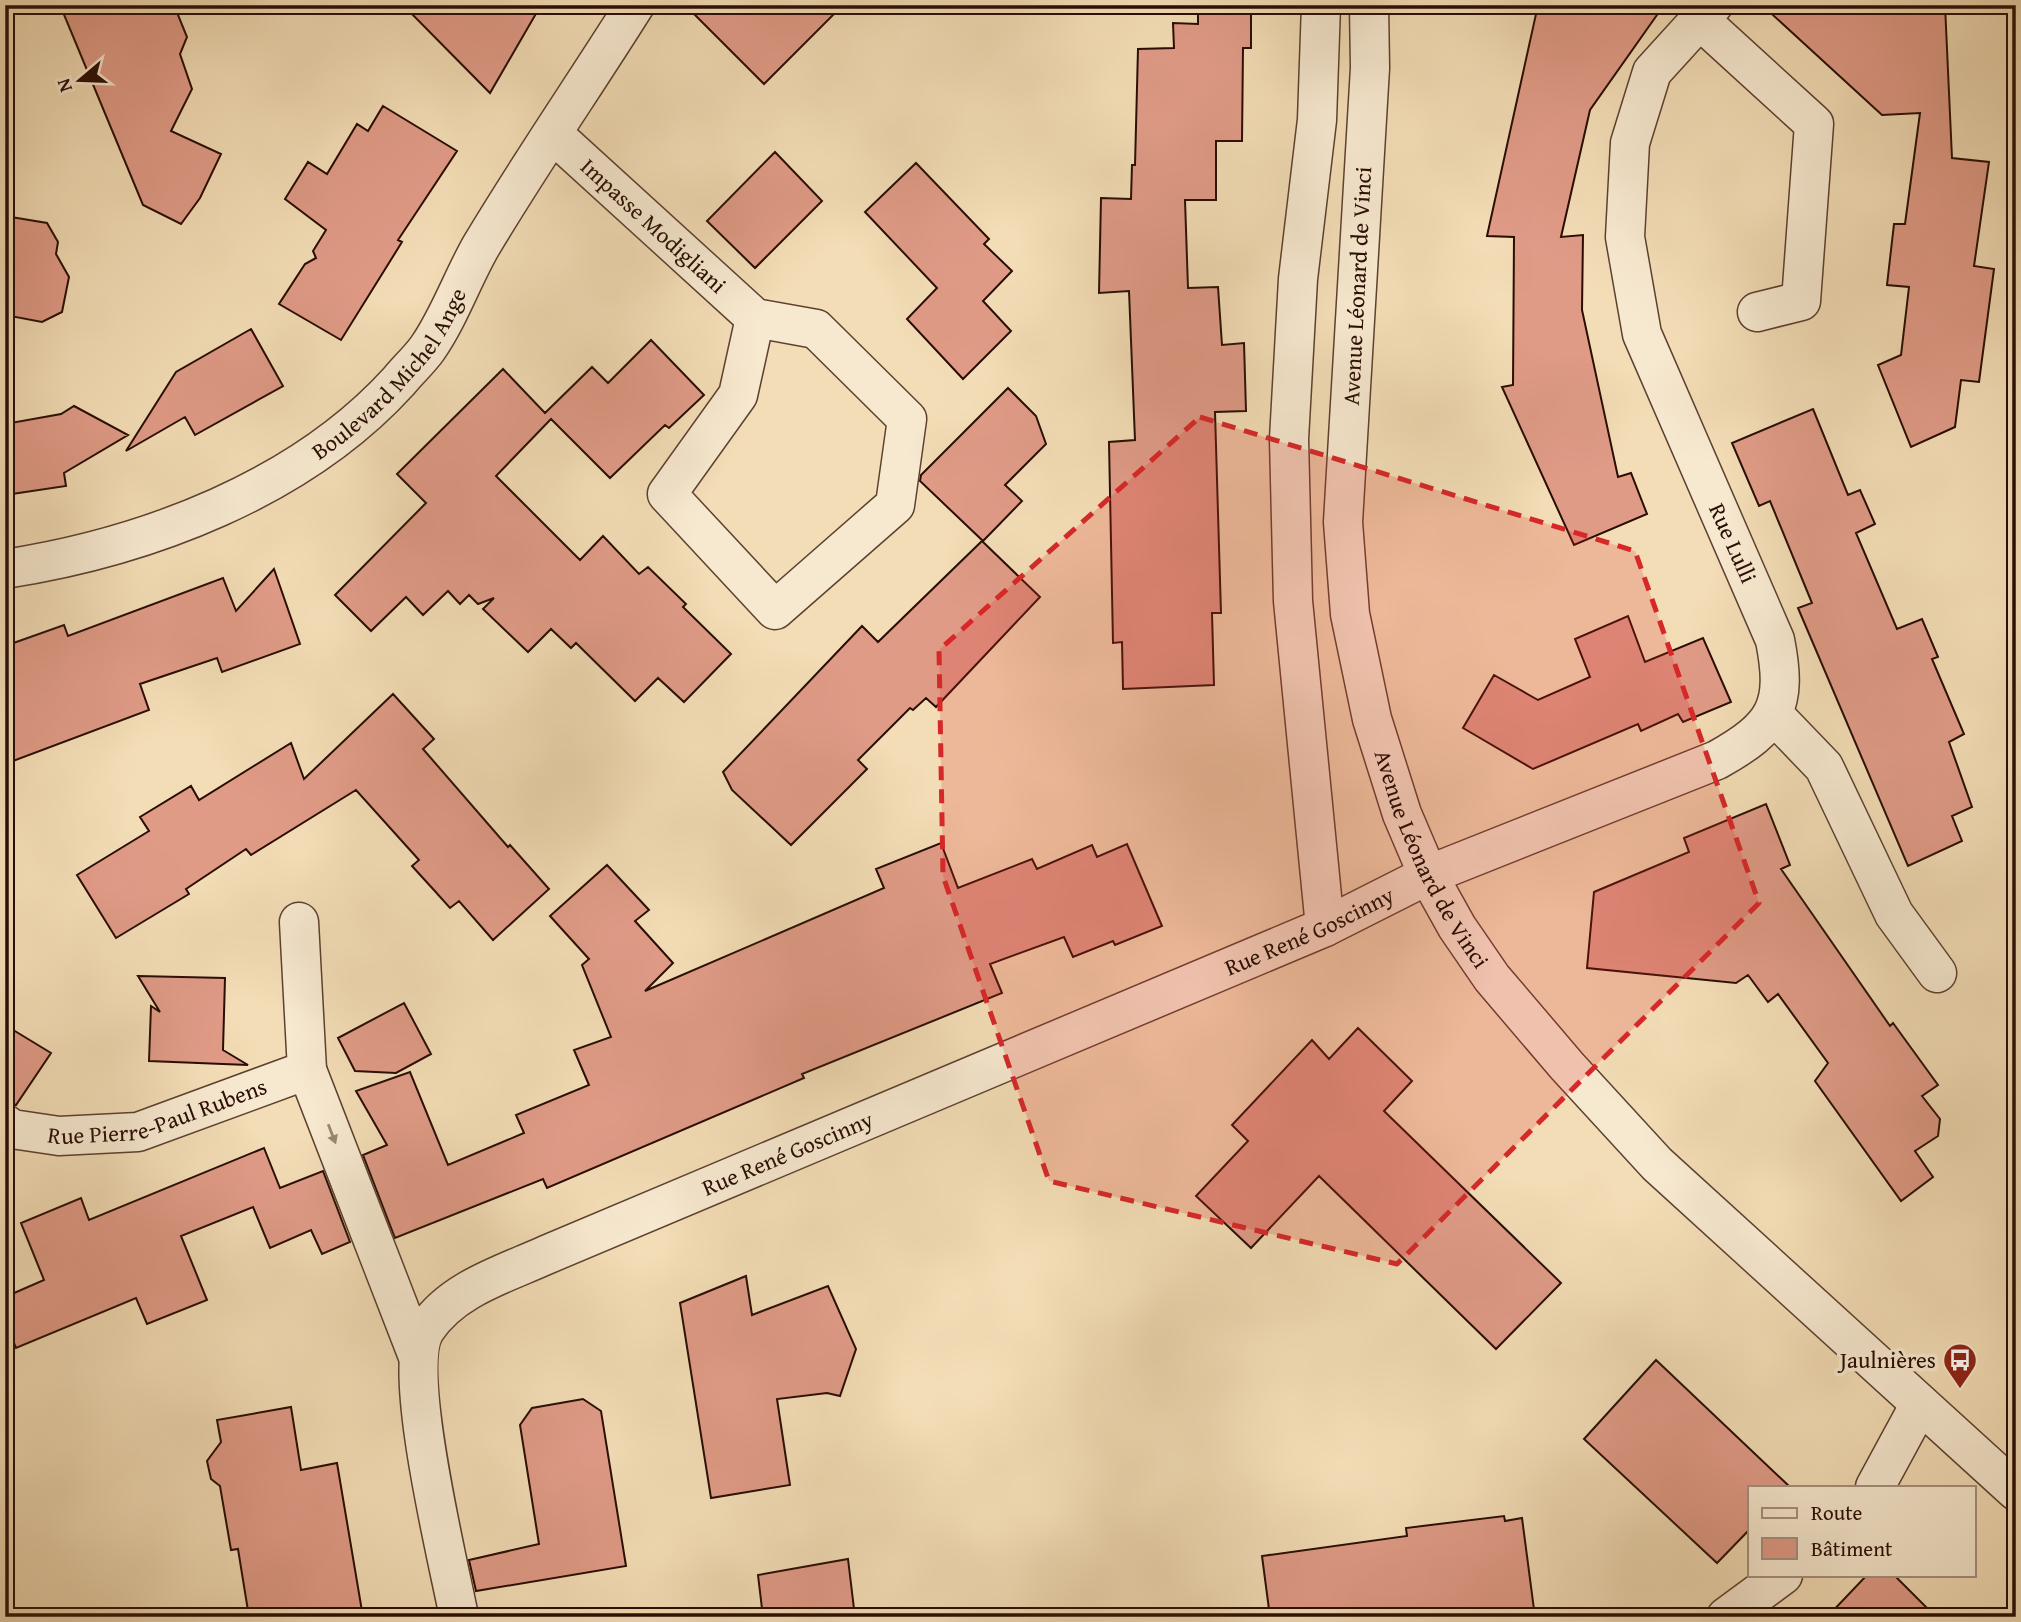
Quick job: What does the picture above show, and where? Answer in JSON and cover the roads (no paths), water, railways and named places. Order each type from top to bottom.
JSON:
[{"type":"street","name":"Boulevard Michel Ange","points":[[5,569],[35,565],[165,529],[247,492],[314,455],[375,408],[428,349],[464,274],[525,174],[635,5]]},
{"type":"street","points":[[1321,5],[1317,120],[1298,279],[1289,439],[1293,601],[1325,926]]},
{"type":"street","name":"Avenue Léonard de Vinci","points":[[1369,5],[1370,68],[1344,535],[1350,614],[1371,719],[1402,814],[1428,875],[1457,927],[1492,978],[1567,1066],[1657,1164],[2016,1491]]},
{"type":"street","name":"Rue Lulli","points":[[1428,875],[1717,760],[1744,745],[1763,729],[1781,693],[1775,640],[1642,334],[1625,237],[1630,143],[1641,104],[1653,72],[1706,13],[1814,124],[1801,301],[1757,312]]},
{"type":"street","name":"Impasse Modigliani","points":[[553,134],[755,318]]},
{"type":"street","points":[[755,318],[816,329],[907,419],[895,505],[775,610],[667,494],[738,395],[755,318]]},
{"type":"street","points":[[1773,713],[1824,767],[1894,914],[1937,973]]},
{"type":"street","name":"Rue René Goscinny","points":[[459,1617],[419,1392],[417,1354],[425,1330],[457,1296],[1325,926],[1428,875]]},
{"type":"street","points":[[299,922],[307,1070],[417,1354]]},
{"type":"street","name":"Rue Pierre-Paul Rubens","points":[[5,1124],[12,1129],[59,1136],[138,1132],[307,1070]]},
{"type":"street","points":[[1876,1486],[1920,1404]]},
{"type":"street","points":[[1726,1617],[1782,1576]]},
{"type":"place","name":"Jaulnières","points":[[1960,1390]]}]
